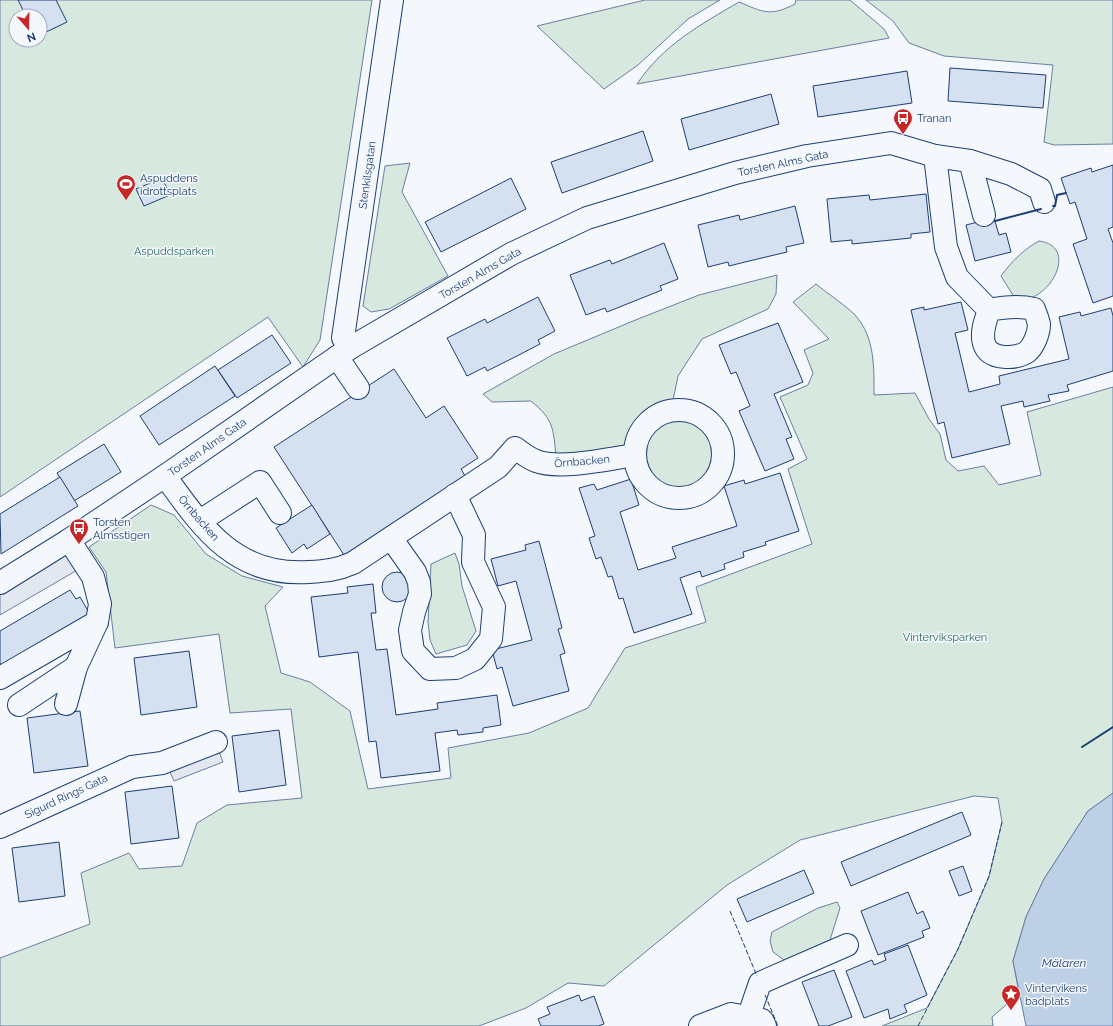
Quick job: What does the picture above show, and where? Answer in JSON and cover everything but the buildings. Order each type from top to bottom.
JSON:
[{"type":"street","name":"Stenkilsgatan","points":[[358,388],[344,353],[343,338],[392,0]]},
{"type":"street","name":"Torsten Alms Gata","points":[[0,583],[69,540],[165,476],[344,353],[511,254],[587,218],[735,173],[807,156],[891,143],[935,156],[970,161],[1011,174],[1040,189],[1044,202]]},
{"type":"street","points":[[935,156],[946,247],[957,277],[989,310]]},
{"type":"street","points":[[970,161],[984,215]]},
{"type":"street","points":[[678,409],[693,412],[706,418],[716,430],[722,443],[723,458],[719,472],[711,485],[699,493],[684,498],[670,497],[656,492],[644,482],[637,469],[634,455],[637,438],[647,423],[661,413],[678,409]]},
{"type":"street","name":"Örnbacken","points":[[165,476],[216,540],[249,562],[269,570],[291,573],[335,570],[353,563],[498,467],[514,448],[536,461],[553,465],[588,462],[634,455]]},
{"type":"street","points":[[200,521],[260,482],[280,513]]},
{"type":"street","points":[[391,538],[415,572],[419,582],[420,594],[410,630],[413,651],[430,669],[456,668],[475,658],[491,639],[494,607],[473,562],[474,535],[455,495]]},
{"type":"street","points":[[66,704],[76,667],[97,622],[100,604],[93,577],[69,540]]},
{"type":"street","points":[[0,678],[97,622]]},
{"type":"street","points":[[19,706],[76,667]]},
{"type":"street","name":"Sigurd Rings Gata","points":[[0,827],[132,767],[162,763],[216,742]]},
{"type":"street","points":[[700,1026],[731,1014],[756,1022],[760,983],[847,945]]},
{"type":"green space","name":"Aspuddsparken","points":[[0,0],[372,0],[320,340],[303,367],[268,317],[0,497]]},
{"type":"green space","points":[[645,0],[720,0],[688,19],[638,65],[604,89],[537,26]]},
{"type":"green space","points":[[796,0],[850,0],[884,29],[889,38],[637,84],[647,70],[670,47],[696,28],[739,2],[767,12],[773,12],[795,4]]},
{"type":"green space","points":[[866,0],[1113,0],[1113,144],[1054,145],[1044,142],[1053,65],[944,56],[909,43],[893,21]]},
{"type":"green space","points":[[410,163],[402,192],[448,276],[389,309],[371,312],[363,306],[385,166]]},
{"type":"green space","points":[[1039,241],[1051,245],[1057,253],[1059,263],[1056,274],[1040,293],[1028,299],[1016,300],[1001,276],[1018,256]]},
{"type":"green space","points":[[777,275],[776,294],[768,309],[702,339],[678,376],[673,400],[644,418],[632,437],[618,452],[556,456],[551,425],[539,408],[531,401],[492,402],[483,394],[554,354],[633,321],[699,295]]},
{"type":"green space","name":"Vinterviksparken","points":[[816,284],[846,307],[862,324],[870,343],[872,353],[874,395],[915,393],[929,419],[940,434],[946,460],[958,471],[984,466],[999,485],[1041,475],[1027,412],[1113,387],[1113,793],[1088,811],[1044,879],[1026,917],[1013,961],[1020,998],[1006,1005],[992,1017],[993,1026],[882,1026],[927,1008],[958,949],[989,877],[1002,822],[998,798],[974,796],[800,840],[727,885],[604,986],[568,983],[526,1008],[479,1026],[0,1026],[0,958],[90,924],[81,873],[129,853],[139,869],[182,866],[197,823],[227,805],[302,798],[291,709],[230,713],[219,634],[115,648],[106,572],[89,547],[151,505],[174,515],[206,554],[242,576],[283,587],[265,606],[281,673],[310,682],[350,711],[368,789],[451,778],[448,748],[529,733],[588,708],[625,648],[706,622],[696,587],[812,544],[788,469],[807,459],[780,397],[808,385],[813,373],[804,350],[829,339],[793,302]]},
{"type":"green space","points":[[679,416],[693,419],[706,427],[714,440],[717,454],[714,468],[706,481],[693,489],[679,492],[665,489],[652,481],[644,468],[641,454],[644,440],[652,427],[665,419]]},
{"type":"green space","points":[[455,553],[459,564],[462,586],[476,631],[467,645],[436,654],[430,640],[428,622],[431,564]]},
{"type":"green space","points":[[837,902],[840,908],[830,940],[784,960],[773,952],[770,941],[772,932],[818,908]]},
{"type":"shaded area","points":[[64,542],[79,569],[0,615],[0,582]]},
{"type":"shaded area","points":[[215,741],[223,762],[174,781],[165,761]]},
{"type":"water","name":"Mälaren","points":[[1113,793],[1113,1026],[1026,1026],[1013,961],[1026,917],[1044,879],[1088,811]]},
{"type":"fence","points":[[918,1026],[958,949],[989,876],[1002,822]]},
{"type":"fence","points":[[730,911],[757,976]]},
{"type":"fence","points":[[765,995],[778,1026]]},
{"type":"wall","points":[[1053,206],[1055,206],[1057,195],[1066,193]]},
{"type":"wall","points":[[995,221],[1041,209]]},
{"type":"wall","points":[[1082,747],[1113,727]]},
{"type":"place","name":"Tranan","points":[[903,135]]},
{"type":"place","name":"Aspuddens idrottsplats","points":[[126,201]]},
{"type":"place","name":"Torsten Almsstigen","points":[[79,545]]},
{"type":"place","name":"Vintervikens badplats","points":[[1011,1011]]}]
